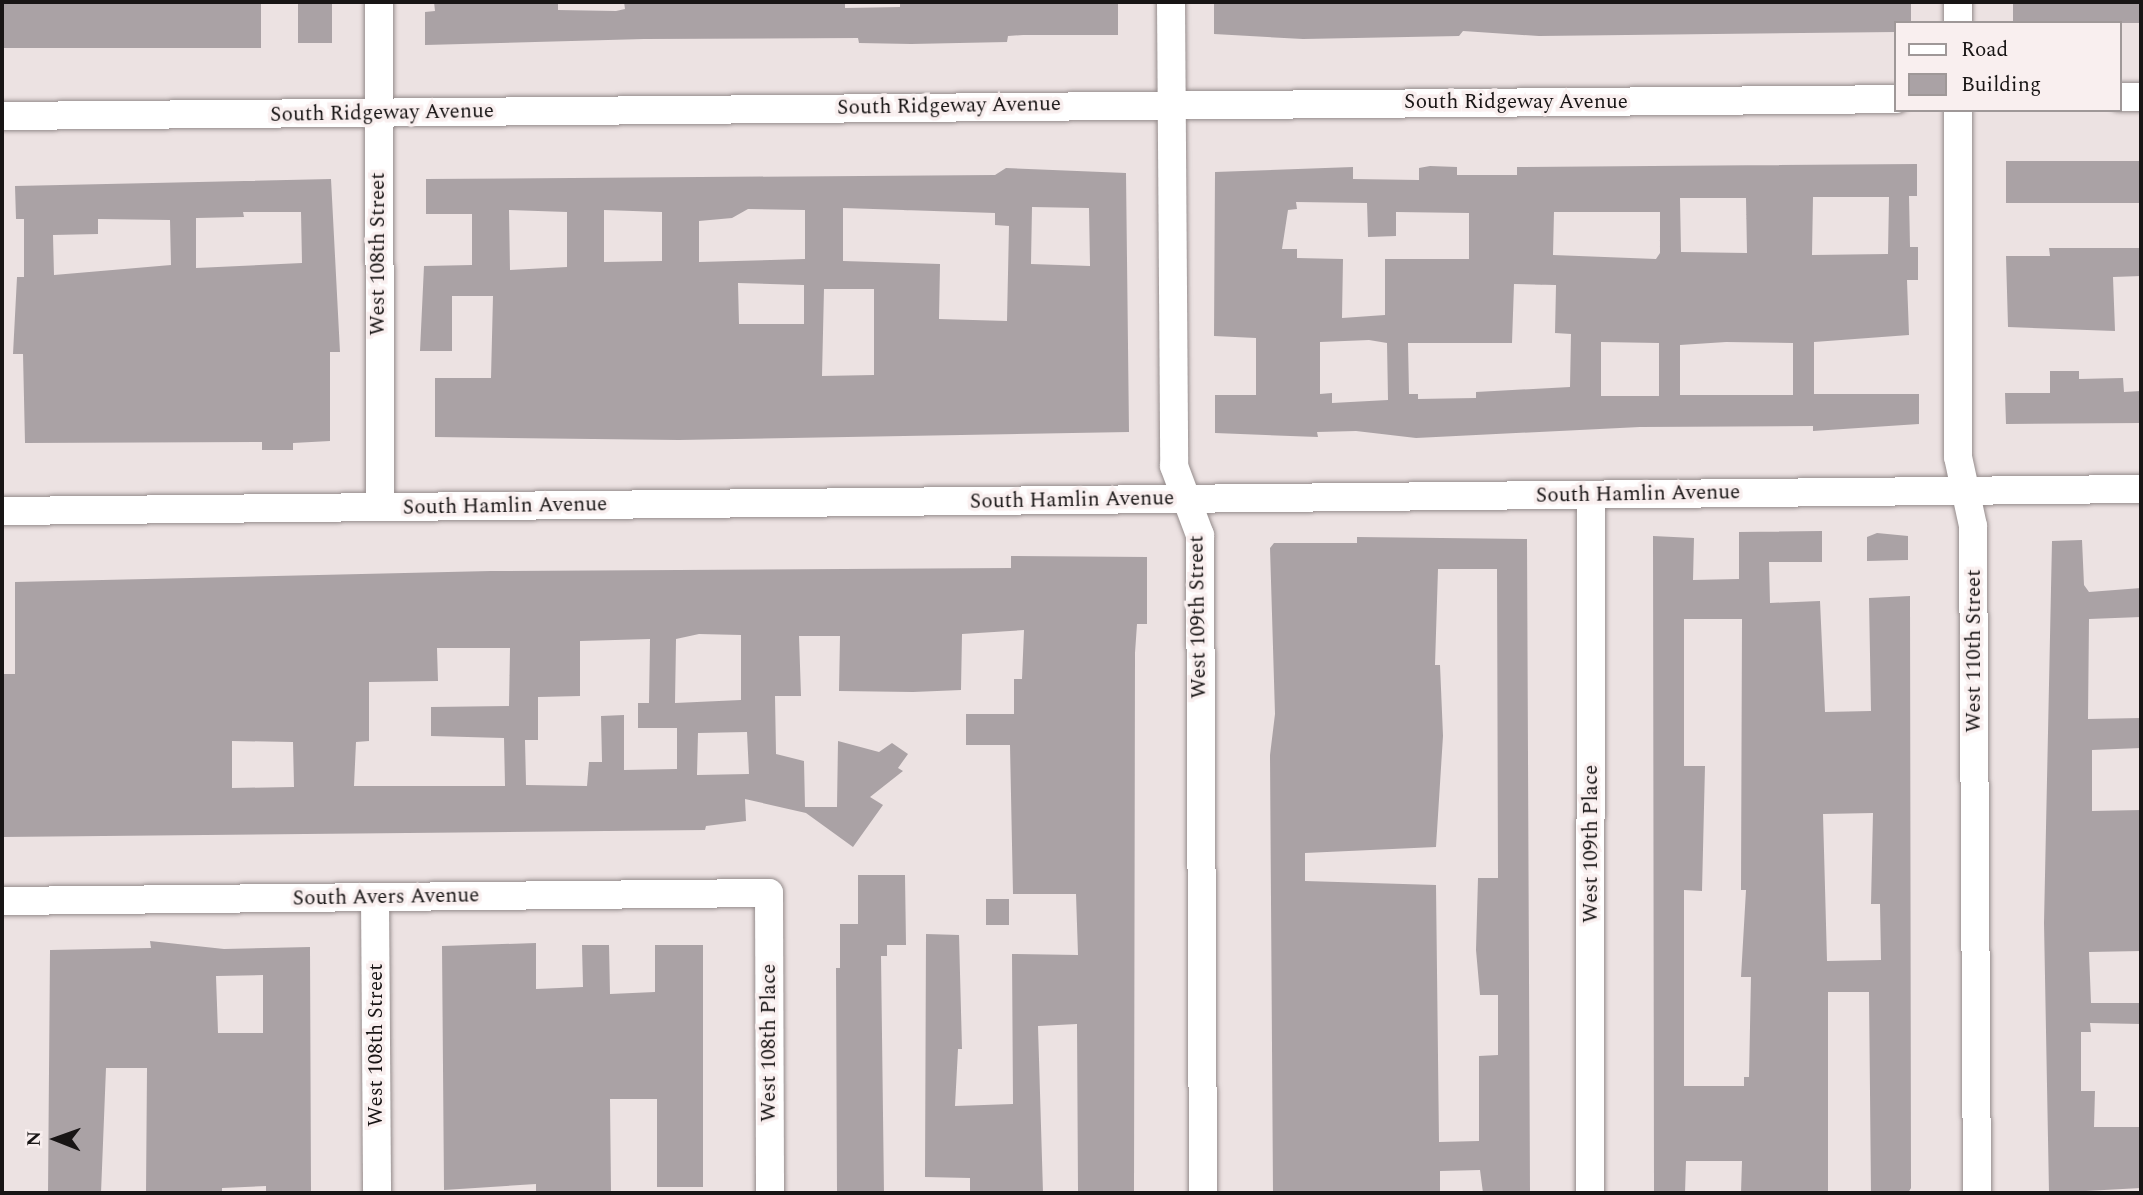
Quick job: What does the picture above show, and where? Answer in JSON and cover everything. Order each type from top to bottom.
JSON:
[{"type":"street","name":"West 108th Street","points":[[379,2],[380,507]]},
{"type":"street","name":"West 109th Street","points":[[1171,2],[1174,466],[1200,535],[1203,1193]]},
{"type":"street","points":[[1958,2],[1958,21]]},
{"type":"street","points":[[2122,97],[2141,97]]},
{"type":"street","name":"South Ridgeway Avenue","points":[[2,116],[1895,99]]},
{"type":"street","name":"West 110th Street","points":[[1958,112],[1958,457],[1973,526],[1977,1193]]},
{"type":"street","name":"South Hamlin Avenue","points":[[2,511],[2141,489]]},
{"type":"street","name":"West 109th Place","points":[[1590,1193],[1591,495]]},
{"type":"street","name":"South Avers Avenue","points":[[2,901],[769,893]]},
{"type":"street","name":"West 108th Place","points":[[769,893],[770,1193]]},
{"type":"street","name":"West 108th Street","points":[[374,898],[377,1193]]},
{"type":"building","points":[[2,2],[261,2],[261,48],[2,48]]},
{"type":"building","points":[[298,2],[332,2],[332,43],[298,43]]},
{"type":"building","points":[[434,2],[558,2],[558,10],[616,11],[625,9],[624,2],[845,2],[845,8],[900,7],[900,2],[1118,2],[1118,35],[1023,35],[1008,36],[1007,42],[911,44],[859,43],[858,38],[644,39],[425,45],[425,12],[435,11]]},
{"type":"building","points":[[1214,2],[1911,2],[1911,21],[1895,21],[1895,32],[1539,36],[1463,31],[1459,36],[1303,39],[1214,34]]},
{"type":"building","points":[[2013,2],[2140,2],[2140,23],[2013,21]]},
{"type":"building","points":[[2006,161],[2141,161],[2141,203],[2006,203]]},
{"type":"building","points":[[1917,164],[1917,196],[1909,196],[1910,247],[1918,247],[1918,280],[1907,280],[1909,335],[1814,342],[1814,394],[1919,394],[1919,424],[1813,431],[1813,426],[1640,427],[1416,438],[1356,431],[1317,432],[1318,437],[1215,433],[1215,395],[1256,395],[1256,338],[1214,336],[1215,172],[1353,167],[1353,179],[1419,180],[1419,168],[1430,166],[1457,167],[1457,175],[1517,175],[1517,167]],"holes":[[[1813,197],[1889,197],[1888,254],[1812,255]],[[1680,198],[1746,198],[1747,253],[1681,252]],[[1296,202],[1367,203],[1368,237],[1396,236],[1396,212],[1469,213],[1469,259],[1385,259],[1385,315],[1342,318],[1343,259],[1297,258],[1297,249],[1282,249],[1288,210],[1297,209]],[[1554,212],[1660,212],[1660,253],[1656,259],[1553,255]],[[1514,284],[1556,285],[1555,333],[1571,334],[1570,387],[1476,392],[1476,398],[1418,399],[1418,394],[1409,394],[1408,343],[1512,343]],[[1369,340],[1387,343],[1388,400],[1332,403],[1332,393],[1320,394],[1320,342]],[[1601,342],[1659,343],[1659,396],[1601,396]],[[1726,342],[1793,343],[1793,395],[1680,395],[1680,345]]]},
{"type":"building","points":[[1006,168],[1126,173],[1129,432],[679,440],[435,437],[435,378],[491,378],[493,296],[452,296],[452,351],[420,351],[424,266],[472,265],[472,214],[426,214],[426,179],[995,175]],"holes":[[[1032,207],[1089,208],[1090,266],[1031,264]],[[843,208],[995,213],[995,225],[1009,226],[1007,321],[939,319],[940,264],[843,261]],[[748,209],[805,210],[805,259],[699,262],[699,221],[732,218]],[[509,210],[567,212],[567,267],[510,270]],[[604,210],[662,212],[662,261],[604,262]],[[738,283],[804,285],[804,324],[739,324]],[[824,289],[874,289],[874,375],[822,376]]]},
{"type":"building","points":[[331,179],[340,352],[330,352],[330,441],[293,443],[293,450],[262,450],[262,442],[25,443],[23,354],[13,354],[17,277],[24,277],[24,219],[16,219],[15,186]],"holes":[[[243,212],[301,212],[302,263],[196,268],[196,218],[244,217]],[[98,219],[170,220],[171,265],[54,275],[53,235],[98,234]]]},
{"type":"building","points":[[2049,248],[2141,248],[2141,276],[2113,277],[2115,331],[2008,327],[2006,256],[2050,256]]},
{"type":"building","points":[[2050,371],[2079,371],[2079,379],[2123,378],[2124,392],[2141,391],[2141,423],[2006,424],[2005,393],[2050,393]]},
{"type":"building","points":[[1822,531],[1822,562],[1769,562],[1770,603],[1820,601],[1825,712],[1871,711],[1869,598],[1910,596],[1911,1188],[1908,1193],[1871,1193],[1869,992],[1828,992],[1828,1193],[1741,1193],[1742,1161],[1686,1161],[1685,1193],[1654,1193],[1653,536],[1694,538],[1693,580],[1739,579],[1739,532]],"holes":[[[1684,619],[1742,619],[1741,890],[1746,890],[1741,977],[1751,977],[1749,1077],[1744,1077],[1744,1086],[1684,1086],[1684,890],[1702,891],[1705,766],[1684,766]],[[1873,813],[1871,904],[1880,904],[1881,960],[1827,961],[1823,814]]]},
{"type":"building","points":[[1877,533],[1908,536],[1908,560],[1867,561],[1867,537]]},
{"type":"building","points":[[1357,537],[1527,539],[1530,1193],[1483,1193],[1480,1170],[1440,1171],[1440,1193],[1273,1193],[1270,755],[1275,714],[1270,548],[1274,543],[1357,543]],"holes":[[[1438,569],[1497,569],[1498,878],[1478,878],[1476,950],[1480,995],[1498,995],[1498,1055],[1479,1056],[1479,1141],[1439,1142],[1436,885],[1305,881],[1305,853],[1436,847],[1443,736],[1440,665],[1435,665]]]},
{"type":"building","points":[[2082,540],[2084,585],[2089,592],[2141,588],[2141,617],[2089,619],[2088,719],[2141,718],[2141,748],[2092,750],[2092,811],[2141,810],[2141,951],[2089,952],[2091,1003],[2141,1003],[2141,1024],[2090,1023],[2091,1032],[2081,1032],[2081,1091],[2095,1091],[2094,1127],[2141,1127],[2141,1188],[2049,1193],[2044,923],[2052,541]]},
{"type":"building","points":[[1011,556],[1147,557],[1147,624],[1137,624],[1135,653],[1134,1193],[1078,1193],[1077,1024],[1038,1026],[1043,1193],[970,1193],[970,1178],[925,1177],[926,934],[959,935],[962,1049],[958,1049],[955,1106],[1013,1104],[1012,954],[1078,955],[1076,894],[1013,894],[1010,745],[966,745],[966,714],[1014,714],[1014,679],[1022,679],[1024,630],[962,634],[961,690],[913,692],[839,691],[840,636],[799,636],[801,696],[775,696],[776,754],[804,761],[805,807],[837,807],[838,741],[879,752],[892,743],[908,754],[898,768],[903,771],[870,797],[883,805],[853,847],[806,813],[745,799],[746,821],[706,826],[705,830],[2,837],[2,674],[15,674],[15,582],[491,571],[1011,568]],"holes":[[[699,634],[741,635],[741,700],[675,703],[676,639]],[[650,639],[649,703],[638,703],[638,728],[677,728],[677,769],[624,770],[624,715],[601,716],[602,762],[589,762],[587,786],[526,785],[525,740],[538,740],[538,697],[580,696],[580,641]],[[437,648],[510,648],[509,706],[431,707],[431,736],[504,738],[505,786],[354,786],[356,742],[369,741],[369,682],[438,681]],[[747,732],[749,774],[697,775],[698,733]],[[232,741],[293,742],[294,787],[232,788]]]},
{"type":"building","points":[[858,875],[905,875],[906,945],[887,945],[887,956],[881,956],[884,1193],[837,1193],[836,968],[840,968],[840,924],[858,924]]},
{"type":"building","points":[[986,899],[1009,899],[1009,925],[986,925]]},
{"type":"building","points":[[150,941],[224,949],[310,947],[311,1193],[266,1192],[266,1186],[222,1188],[222,1193],[146,1193],[147,1068],[106,1068],[101,1193],[48,1193],[50,950],[151,948]],"holes":[[[263,975],[263,1033],[218,1033],[216,976]]]},
{"type":"building","points":[[536,943],[536,989],[583,987],[582,945],[609,945],[610,994],[655,992],[655,945],[703,945],[703,1187],[657,1187],[657,1099],[610,1099],[611,1192],[536,1193],[536,1184],[444,1190],[442,946]]}]
